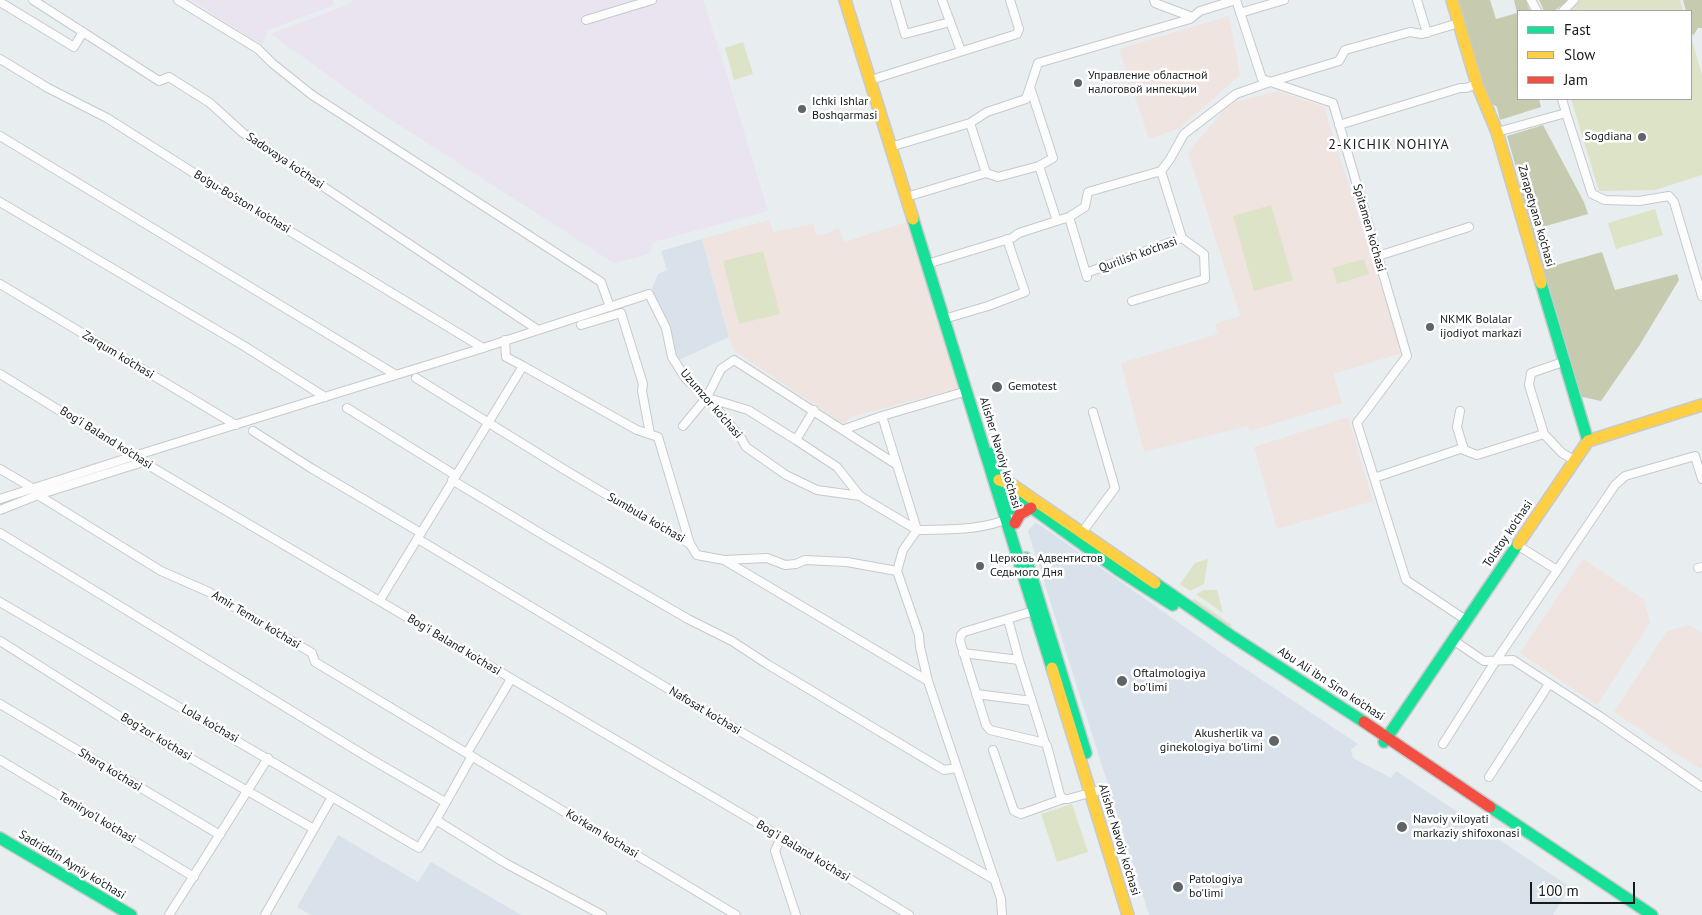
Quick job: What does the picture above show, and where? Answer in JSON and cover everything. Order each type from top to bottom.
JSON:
[{"type":"street","name":"Sadovaya ko'chasi","points":[[33,0],[159,80],[169,77],[210,104],[243,133],[538,330]]},
{"type":"street","points":[[0,510],[36,492],[134,456],[610,307],[601,282],[312,95],[272,63],[258,49],[178,0]]},
{"type":"street","points":[[586,20],[652,0]]},
{"type":"street","name":"Alisher Navoiy ko'chasi","points":[[845,0],[948,317],[999,484]]},
{"type":"street","name":"Alisher Navoiy ko'chasi","points":[[853,0],[913,195],[930,263]]},
{"type":"street","points":[[895,0],[905,34],[950,22]]},
{"type":"street","points":[[942,0],[961,51]]},
{"type":"street","points":[[876,78],[1017,34],[1019,29],[1010,0]]},
{"type":"street","points":[[1154,0],[1155,3],[1192,17]]},
{"type":"street","points":[[897,145],[970,124],[987,112],[1026,99],[1038,63],[1192,17],[1200,11],[1236,0],[1262,79],[1270,82]]},
{"type":"street","points":[[1240,13],[1284,0]]},
{"type":"street","points":[[1417,0],[1427,33]]},
{"type":"street","name":"Zarapetyana ko'chasi","points":[[1452,0],[1478,84],[1497,132],[1563,362],[1588,441]]},
{"type":"street","points":[[1564,10],[1574,0]]},
{"type":"street","points":[[0,2],[74,47],[83,32]]},
{"type":"street","points":[[930,263],[1057,222],[1085,207],[1088,192],[1161,171],[1184,134],[1236,94],[1339,61],[1345,50],[1410,32],[1422,34],[1459,23]]},
{"type":"street","name":"Bo'gu-Bo'ston ko'chasi","points":[[0,59],[48,88],[107,118],[197,175],[483,348]]},
{"type":"street","name":"Spitamen ko'chasi","points":[[1270,82],[1333,103],[1407,356],[1357,423],[1406,580],[1466,620]]},
{"type":"street","points":[[1339,125],[1478,84]]},
{"type":"street","points":[[913,195],[986,173],[998,177],[1038,166],[1053,158],[1030,86]]},
{"type":"street","points":[[1562,100],[1592,194],[1605,200],[1639,201],[1669,196],[1674,202],[1702,296]]},
{"type":"street","points":[[1497,132],[1566,113]]},
{"type":"street","points":[[970,124],[986,173]]},
{"type":"street","points":[[0,136],[396,375]]},
{"type":"street","points":[[1038,166],[1057,222]]},
{"type":"street","points":[[1161,171],[1182,238]]},
{"type":"street","points":[[0,202],[244,346],[325,397]]},
{"type":"street","name":"Qurilish ko'chasi","points":[[1069,217],[1087,275],[1182,238],[1204,254],[1205,279],[1132,301]]},
{"type":"street","points":[[1378,256],[1469,227]]},
{"type":"street","points":[[948,317],[988,306],[1025,292],[1007,239]]},
{"type":"street","name":"Zarqum ko'chasi","points":[[0,284],[236,425]]},
{"type":"street","name":"Uzumzor ko'chasi","points":[[610,307],[649,294],[666,328],[672,357],[686,379],[708,398],[742,438],[746,447],[786,475],[817,490],[860,496],[917,530]]},
{"type":"street","points":[[581,325],[621,313],[643,384],[642,391],[650,434]]},
{"type":"street","name":"Alisher Navoiy ko'chasi","points":[[948,317],[967,391],[1011,520],[1094,792],[1135,915]]},
{"type":"street","points":[[505,340],[506,357],[637,430],[658,437],[690,544]]},
{"type":"street","points":[[683,426],[708,398],[721,369],[734,360],[845,429],[897,464]]},
{"type":"street","points":[[1563,362],[1531,373],[1529,385],[1544,434],[1562,453],[1574,460]]},
{"type":"street","points":[[380,600],[523,366]]},
{"type":"street","name":"Bog'i Baland ko'chasi","points":[[0,374],[144,462],[781,837],[909,915]]},
{"type":"street","name":"Sumbula ko'chasi","points":[[416,378],[488,424],[690,544],[696,555],[724,560],[928,681]]},
{"type":"street","points":[[845,429],[967,391]]},
{"type":"street","points":[[708,398],[748,410],[796,440],[836,468],[860,496]]},
{"type":"street","points":[[1588,441],[1702,405]]},
{"type":"street","points":[[347,408],[550,539],[688,619],[732,641],[944,770],[957,768]]},
{"type":"street","points":[[796,440],[814,410]]},
{"type":"street","points":[[1460,411],[1458,427],[1464,449]]},
{"type":"street","points":[[1078,537],[1115,488],[1093,412]]},
{"type":"street","points":[[882,416],[917,530]]},
{"type":"street","name":"Nafosat ko'chasi","points":[[253,431],[712,715],[995,880]]},
{"type":"street","points":[[1374,478],[1464,449],[1477,455],[1544,434]]},
{"type":"street","name":"Tolstoy ko'chasi","points":[[1386,740],[1588,441]]},
{"type":"street","points":[[1443,744],[1495,662],[1615,485],[1625,476],[1695,456],[1702,479]]},
{"type":"street","points":[[0,499],[36,492],[144,462]]},
{"type":"street","name":"Amir Temur ko'chasi","points":[[0,468],[161,572],[209,592],[312,653],[315,662],[470,754]]},
{"type":"street","name":"Abu Ali ibn Sino ko'chasi","points":[[999,484],[1032,508],[1078,537]]},
{"type":"street","name":"Abu Ali ibn Sino ko'chasi","points":[[999,484],[1011,484],[1124,574],[1386,740],[1652,915]]},
{"type":"street","points":[[917,530],[963,528],[997,523],[1011,520],[1032,508]]},
{"type":"street","points":[[917,530],[903,550],[897,571],[919,635],[928,681],[1001,899],[1002,915]]},
{"type":"street","points":[[0,533],[369,758],[445,802]]},
{"type":"street","points":[[1518,545],[1557,570]]},
{"type":"street","points":[[724,560],[767,558],[785,565],[796,564],[805,560],[847,562],[897,571]]},
{"type":"street","name":"Lola ko'chasi","points":[[0,602],[419,848],[436,820]]},
{"type":"street","points":[[1037,610],[964,632],[961,635],[960,641],[986,725],[990,730],[1045,743]]},
{"type":"street","points":[[1008,619],[1019,660],[1047,746],[1060,796],[1063,799]]},
{"type":"street","points":[[1453,640],[1484,661],[1513,660],[1601,716],[1702,787]]},
{"type":"street","name":"Bog'zor ko'chasi","points":[[0,641],[142,730],[314,830]]},
{"type":"street","points":[[963,653],[1019,660]]},
{"type":"street","points":[[511,679],[436,820],[505,863],[602,915]]},
{"type":"street","points":[[1489,778],[1549,684]]},
{"type":"street","points":[[976,694],[1032,701]]},
{"type":"street","name":"Sharq ko'chasi","points":[[0,704],[220,835]]},
{"type":"street","name":"Abu Ali ibn Sino ko'chasi","points":[[1386,740],[1642,915]]},
{"type":"street","points":[[993,750],[1014,811],[1021,814],[1063,799],[1094,792]]},
{"type":"street","name":"Ko'rkam ko'chasi","points":[[470,754],[736,915]]},
{"type":"street","points":[[169,915],[268,758]]},
{"type":"street","name":"Temiryo'l ko'chasi","points":[[0,760],[194,877]]},
{"type":"street","name":"Alisher Navoiy ko'chasi","points":[[1094,792],[1128,915]]},
{"type":"street","points":[[265,915],[332,797]]},
{"type":"street","points":[[781,837],[775,850],[796,915]]},
{"type":"street","name":"Sadriddin Ayniy ko'chasi","points":[[0,838],[131,915]]},
{"type":"shaded area","points":[[191,0],[333,0],[334,5],[268,30],[262,45]]},
{"type":"shaded area","points":[[352,0],[703,0],[768,211],[653,242],[649,254],[614,263],[376,110],[271,34],[352,3]]},
{"type":"shaded area","points":[[1229,16],[1240,75],[1180,128],[1149,139],[1119,49]]},
{"type":"shaded area","points":[[1278,91],[1324,107],[1402,353],[1333,374],[1342,403],[1250,431],[1248,426],[1144,452],[1121,363],[1218,334],[1225,354],[1215,324],[1240,316],[1188,152],[1230,104]]},
{"type":"shaded area","points":[[769,220],[773,232],[813,224],[817,236],[839,228],[844,242],[907,222],[960,388],[850,417],[844,424],[733,350],[702,239]]},
{"type":"shaded area","points":[[702,239],[729,337],[679,360],[652,288],[658,274],[667,270],[661,251]]},
{"type":"shaded area","points":[[1348,417],[1373,501],[1277,529],[1254,447]]},
{"type":"shaded area","points":[[1036,522],[1226,656],[1358,744],[1351,750],[1353,758],[1391,778],[1396,771],[1570,887],[1553,915],[1149,915],[1028,531]]},
{"type":"shaded area","points":[[1583,559],[1644,600],[1650,623],[1597,705],[1520,653]]},
{"type":"shaded area","points":[[1689,625],[1702,633],[1702,766],[1700,769],[1614,712],[1667,631]]},
{"type":"shaded area","points":[[338,835],[418,882],[431,862],[521,915],[311,915],[297,907]]},
{"type":"green space","points":[[1456,0],[1490,0],[1496,19],[1517,13],[1517,100],[1539,100],[1541,107],[1500,120],[1497,107],[1486,100]]},
{"type":"green space","points":[[1514,0],[1526,0],[1530,10],[1517,10],[1517,13]]},
{"type":"green space","points":[[1539,0],[1569,0],[1555,10],[1544,10]]},
{"type":"green space","points":[[1578,0],[1680,0],[1683,10],[1568,10]]},
{"type":"green space","points":[[1683,0],[1702,0],[1702,28],[1698,28],[1693,36],[1692,10],[1686,10]]},
{"type":"green space","name":"Sogdiana","points":[[1692,40],[1702,75],[1702,175],[1655,190],[1599,191],[1571,100],[1692,100]]},
{"type":"green space","points":[[743,42],[753,74],[734,80],[725,48]]},
{"type":"green space","points":[[1543,125],[1584,202],[1588,214],[1539,228],[1549,267],[1602,252],[1615,290],[1677,274],[1679,280],[1639,346],[1601,401],[1578,396],[1515,192],[1521,185],[1507,136]]},
{"type":"green space","points":[[1271,205],[1293,280],[1254,291],[1233,216]]},
{"type":"green space","points":[[1655,209],[1663,235],[1616,249],[1608,223]]},
{"type":"green space","points":[[763,251],[780,314],[739,324],[723,261]]},
{"type":"green space","points":[[1364,259],[1369,274],[1337,284],[1332,268]]},
{"type":"green space","points":[[1208,559],[1204,584],[1190,591],[1180,584],[1195,563]]},
{"type":"green space","points":[[1204,590],[1217,590],[1223,613],[1196,594]]},
{"type":"green space","points":[[1193,598],[1232,625],[1228,627],[1193,604]]},
{"type":"green space","points":[[1072,804],[1088,852],[1057,862],[1041,814]]},
{"type":"traffic: fast","points":[[913,219],[1052,668]]},
{"type":"traffic: fast","points":[[1541,283],[1588,441]]},
{"type":"traffic: fast","points":[[993,453],[1011,509]]},
{"type":"traffic: fast","points":[[1021,500],[1117,569],[1173,605]]},
{"type":"traffic: fast","points":[[1384,742],[1518,544]]},
{"type":"traffic: fast","points":[[1026,558],[1086,753]]},
{"type":"traffic: fast","points":[[1155,583],[1230,635],[1364,722]]},
{"type":"traffic: fast","points":[[1490,807],[1652,915]]},
{"type":"traffic: fast","points":[[0,838],[131,915]]},
{"type":"traffic: slow","points":[[845,0],[913,219]]},
{"type":"traffic: slow","points":[[1452,0],[1477,84],[1497,132],[1541,283]]},
{"type":"traffic: slow","points":[[1518,544],[1588,441],[1702,405]]},
{"type":"traffic: slow","points":[[999,480],[1011,484],[1155,583]]},
{"type":"traffic: slow","points":[[1052,668],[1128,915]]},
{"type":"traffic: jam","points":[[1015,523],[1020,514],[1031,508]]},
{"type":"traffic: jam","points":[[1364,722],[1490,807]]},
{"type":"place","name":"Управление областной налоговой инпекции","points":[[1078,83]]},
{"type":"place","name":"Ichki Ishlar Boshqarmasi","points":[[802,109]]},
{"type":"place","name":"Sogdiana","points":[[1642,137]]},
{"type":"place","name":"NKMK Bolalar ijodiyot markazi","points":[[1430,327]]},
{"type":"place","name":"Gemotest","points":[[997,387]]},
{"type":"place","name":"Церковь Адвентистов Седьмого Дня","points":[[980,566]]},
{"type":"place","name":"Oftalmologiya bo'limi","points":[[1122,681]]},
{"type":"place","name":"Akusherlik va ginekologiya bo'limi","points":[[1274,741]]},
{"type":"place","name":"Navoiy viloyati markaziy shifoxonasi","points":[[1402,827]]},
{"type":"place","name":"Patologiya bo'limi","points":[[1178,887]]},
{"type":"district","name":"2-KICHIK NOHIYA","points":[[1389,145]]}]
